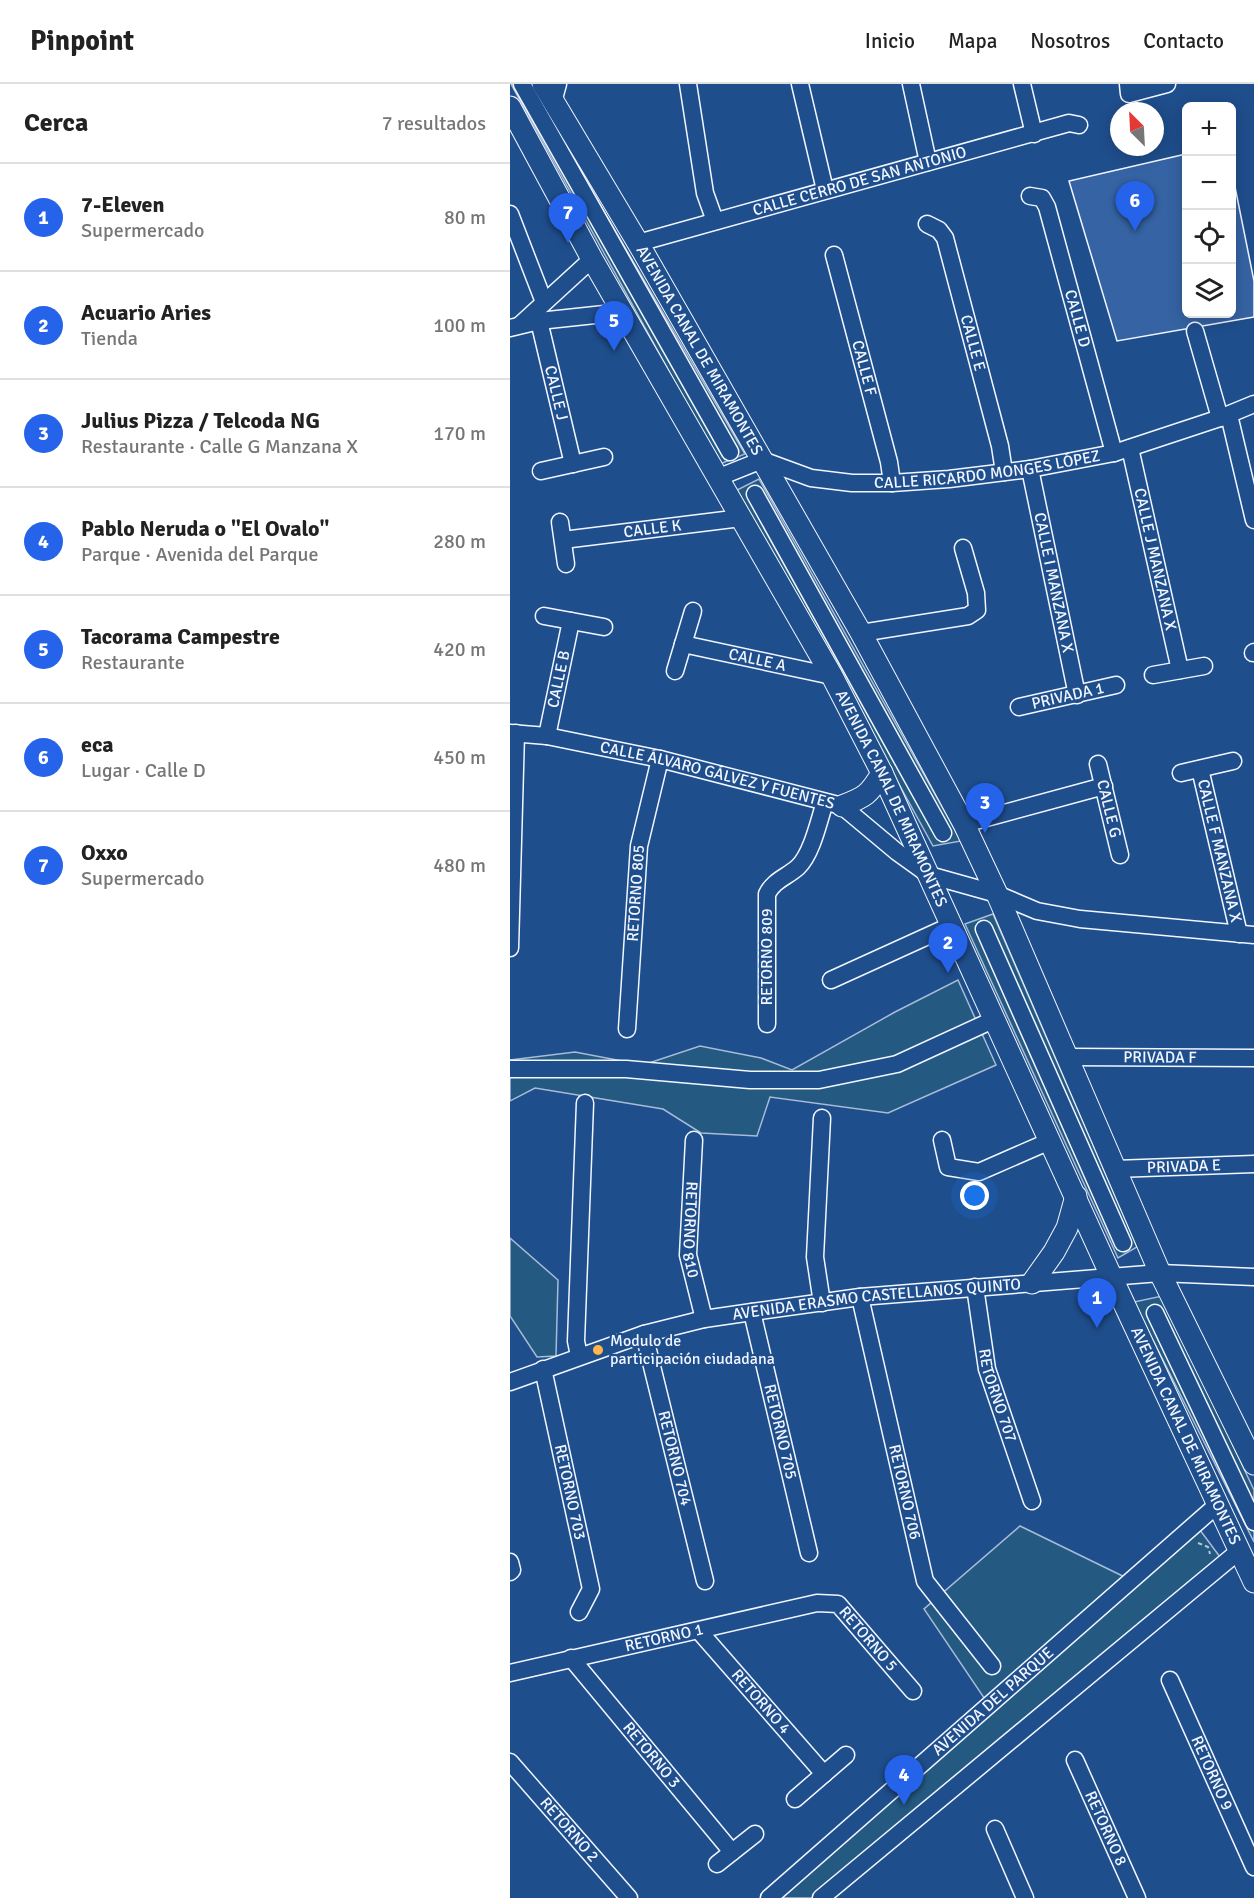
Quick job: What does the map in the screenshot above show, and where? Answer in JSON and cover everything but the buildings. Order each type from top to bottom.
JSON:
[{"type":"main road","name":"AVENIDA CANAL DE MIRAMONTES","points":[[552,90],[861,633],[964,824],[997,894],[1160,1274],[1254,1464]]},
{"type":"main road","name":"AVENIDA CANAL DE MIRAMONTES","points":[[510,107],[592,259],[832,676],[882,773],[1112,1278],[1254,1582]]},
{"type":"main road","points":[[833,804],[861,798],[872,791],[882,773]]},
{"type":"main road","points":[[1032,1283],[1067,1227],[1076,1197]]},
{"type":"street","points":[[522,84],[730,452]]},
{"type":"street","points":[[688,84],[705,193],[715,221]]},
{"type":"street","points":[[800,84],[825,190]]},
{"type":"street","points":[[911,84],[928,162]]},
{"type":"street","points":[[1022,84],[1034,134]]},
{"type":"street","points":[[1129,89],[1167,84]]},
{"type":"street","name":"CALLE CERRO DE SAN ANTONIO","points":[[638,243],[1069,123],[1079,125]]},
{"type":"street","name":"CALLE D","points":[[1030,196],[1042,198],[1047,207],[1114,453]]},
{"type":"street","points":[[510,214],[544,302]]},
{"type":"street","name":"CALLE E","points":[[927,224],[939,230],[945,238],[1000,446],[1004,472]]},
{"type":"street","name":"CALLE F","points":[[834,255],[889,462],[892,483]]},
{"type":"street","points":[[516,326],[592,259]]},
{"type":"street","points":[[516,326],[539,321],[623,312]]},
{"type":"street","name":"CALLE J","points":[[539,321],[573,464]]},
{"type":"street","points":[[1195,331],[1224,416],[1254,520]]},
{"type":"street","name":"CALLE RICARDO MONGES LÓPEZ","points":[[762,460],[811,478],[852,483],[949,479],[1030,469],[1114,453],[1254,404]]},
{"type":"street","name":"CALLE J MANZANA X","points":[[1130,448],[1180,670]]},
{"type":"street","points":[[541,471],[604,457]]},
{"type":"street","points":[[717,478],[762,460]]},
{"type":"street","name":"CALLE I MANZANA X","points":[[1030,469],[1077,695]]},
{"type":"street","points":[[755,494],[943,834]]},
{"type":"street","name":"CALLE K","points":[[563,540],[741,518]]},
{"type":"street","points":[[560,522],[566,564]]},
{"type":"street","points":[[861,633],[969,616],[977,610],[976,593],[963,548]]},
{"type":"street","points":[[675,671],[693,611]]},
{"type":"street","points":[[544,615],[604,627]]},
{"type":"street","name":"CALLE B","points":[[547,735],[571,621]]},
{"type":"street","name":"CALLE A","points":[[683,644],[832,676]]},
{"type":"street","points":[[1153,675],[1204,666]]},
{"type":"street","name":"PRIVADA 1","points":[[1018,707],[1116,685]]},
{"type":"street","points":[[510,948],[513,733]]},
{"type":"street","name":"CALLE ÁLVARO GÁLVEZ Y FUENTES","points":[[513,733],[547,735],[660,759],[833,804],[929,875],[997,894],[1037,911],[1080,919],[1246,934]]},
{"type":"street","name":"RETORNO 805","points":[[627,1029],[639,846],[660,759]]},
{"type":"street","points":[[1181,773],[1233,761]]},
{"type":"street","name":"CALLE G","points":[[1098,764],[1120,855]]},
{"type":"street","name":"CALLE F MANZANA X","points":[[1200,768],[1246,934]]},
{"type":"street","points":[[964,824],[1104,786]]},
{"type":"street","name":"RETORNO 809","points":[[767,1024],[767,894],[772,885],[799,866],[833,804]]},
{"type":"street","points":[[831,980],[952,925]]},
{"type":"street","points":[[984,929],[1123,1243]]},
{"type":"street","points":[[510,1069],[626,1069],[750,1080],[819,1080],[897,1064],[994,1019]]},
{"type":"street","name":"PRIVADA F","points":[[1067,1058],[1254,1058]]},
{"type":"street","points":[[579,1356],[576,1341],[585,1103]]},
{"type":"street","points":[[822,1118],[814,1257],[822,1303]]},
{"type":"street","name":"RETORNO 810","points":[[694,1140],[688,1255],[704,1319]]},
{"type":"street","points":[[942,1140],[948,1167],[979,1172],[1050,1142]]},
{"type":"street","name":"PRIVADA E","points":[[1115,1169],[1254,1164]]},
{"type":"street","name":"AVENIDA ERASMO CASTELLANOS QUINTO","points":[[510,1382],[644,1334],[704,1319],[752,1312],[860,1297],[975,1287],[1160,1274],[1254,1276]]},
{"type":"street","name":"RETORNO 707","points":[[975,1287],[987,1369],[1032,1501]]},
{"type":"street","name":"RETORNO 706","points":[[860,1297],[925,1581],[992,1666]]},
{"type":"street","name":"RETORNO 705","points":[[752,1312],[809,1553]]},
{"type":"street","points":[[1155,1313],[1254,1522]]},
{"type":"street","name":"RETORNO 704","points":[[644,1334],[705,1581]]},
{"type":"street","name":"RETORNO 703","points":[[543,1369],[591,1590],[579,1612]]},
{"type":"street","name":"AVENIDA DEL PARQUE","points":[[769,1898],[1217,1504]]},
{"type":"street","points":[[821,1898],[1239,1551]]},
{"type":"street","name":"RETORNO 1","points":[[510,1673],[817,1603]]},
{"type":"street","name":"RETORNO 5","points":[[817,1603],[838,1605],[913,1691]]},
{"type":"street","name":"RETORNO 4","points":[[699,1631],[824,1774]]},
{"type":"street","name":"RETORNO 3","points":[[571,1658],[732,1852]]},
{"type":"street","name":"RETORNO 9","points":[[1170,1680],[1254,1867]]},
{"type":"street","points":[[795,1799],[846,1755]]},
{"type":"street","name":"RETORNO 8","points":[[1075,1760],[1137,1898]]},
{"type":"street","name":"RETORNO 2","points":[[510,1762],[629,1898]]},
{"type":"street","points":[[995,1829],[1025,1898]]},
{"type":"street","points":[[717,1864],[755,1834]]},
{"type":"shaded area","points":[[511,84],[530,84],[745,454],[720,464]]},
{"type":"shaded area","points":[[759,479],[961,841],[933,846],[737,490]]},
{"type":"shaded area","points":[[993,914],[1137,1247],[1118,1258],[965,924]]},
{"type":"shaded area","points":[[958,980],[996,1065],[888,1113],[770,1097],[757,1136],[701,1133],[663,1109],[535,1088],[510,1101],[510,1060],[575,1052],[643,1065],[700,1046],[761,1058],[792,1070],[895,1012]]},
{"type":"shaded area","points":[[510,1238],[558,1280],[556,1356],[537,1357],[510,1316]]},
{"type":"shaded area","points":[[1162,1296],[1254,1490],[1254,1542],[1134,1302]]},
{"type":"shaded area","points":[[1020,1526],[1137,1583],[1200,1530],[1220,1557],[813,1898],[773,1898],[993,1711],[924,1609]]},
{"type":"place","name":"eca","points":[[1135,231]]},
{"type":"place","name":"Oxxo","points":[[568,243]]},
{"type":"place","name":"Tacorama Campestre","points":[[614,351]]},
{"type":"place","name":"Julius Pizza / Telcoda NG","points":[[985,833]]},
{"type":"place","name":"Acuario Aries","points":[[948,973]]},
{"type":"place","name":"7-Eleven","points":[[1097,1328]]},
{"type":"place","name":"Modulo de participación ciudadana","points":[[598,1350]]},
{"type":"place","name":"Pablo Neruda o \"El Ovalo\"","points":[[904,1805]]}]
